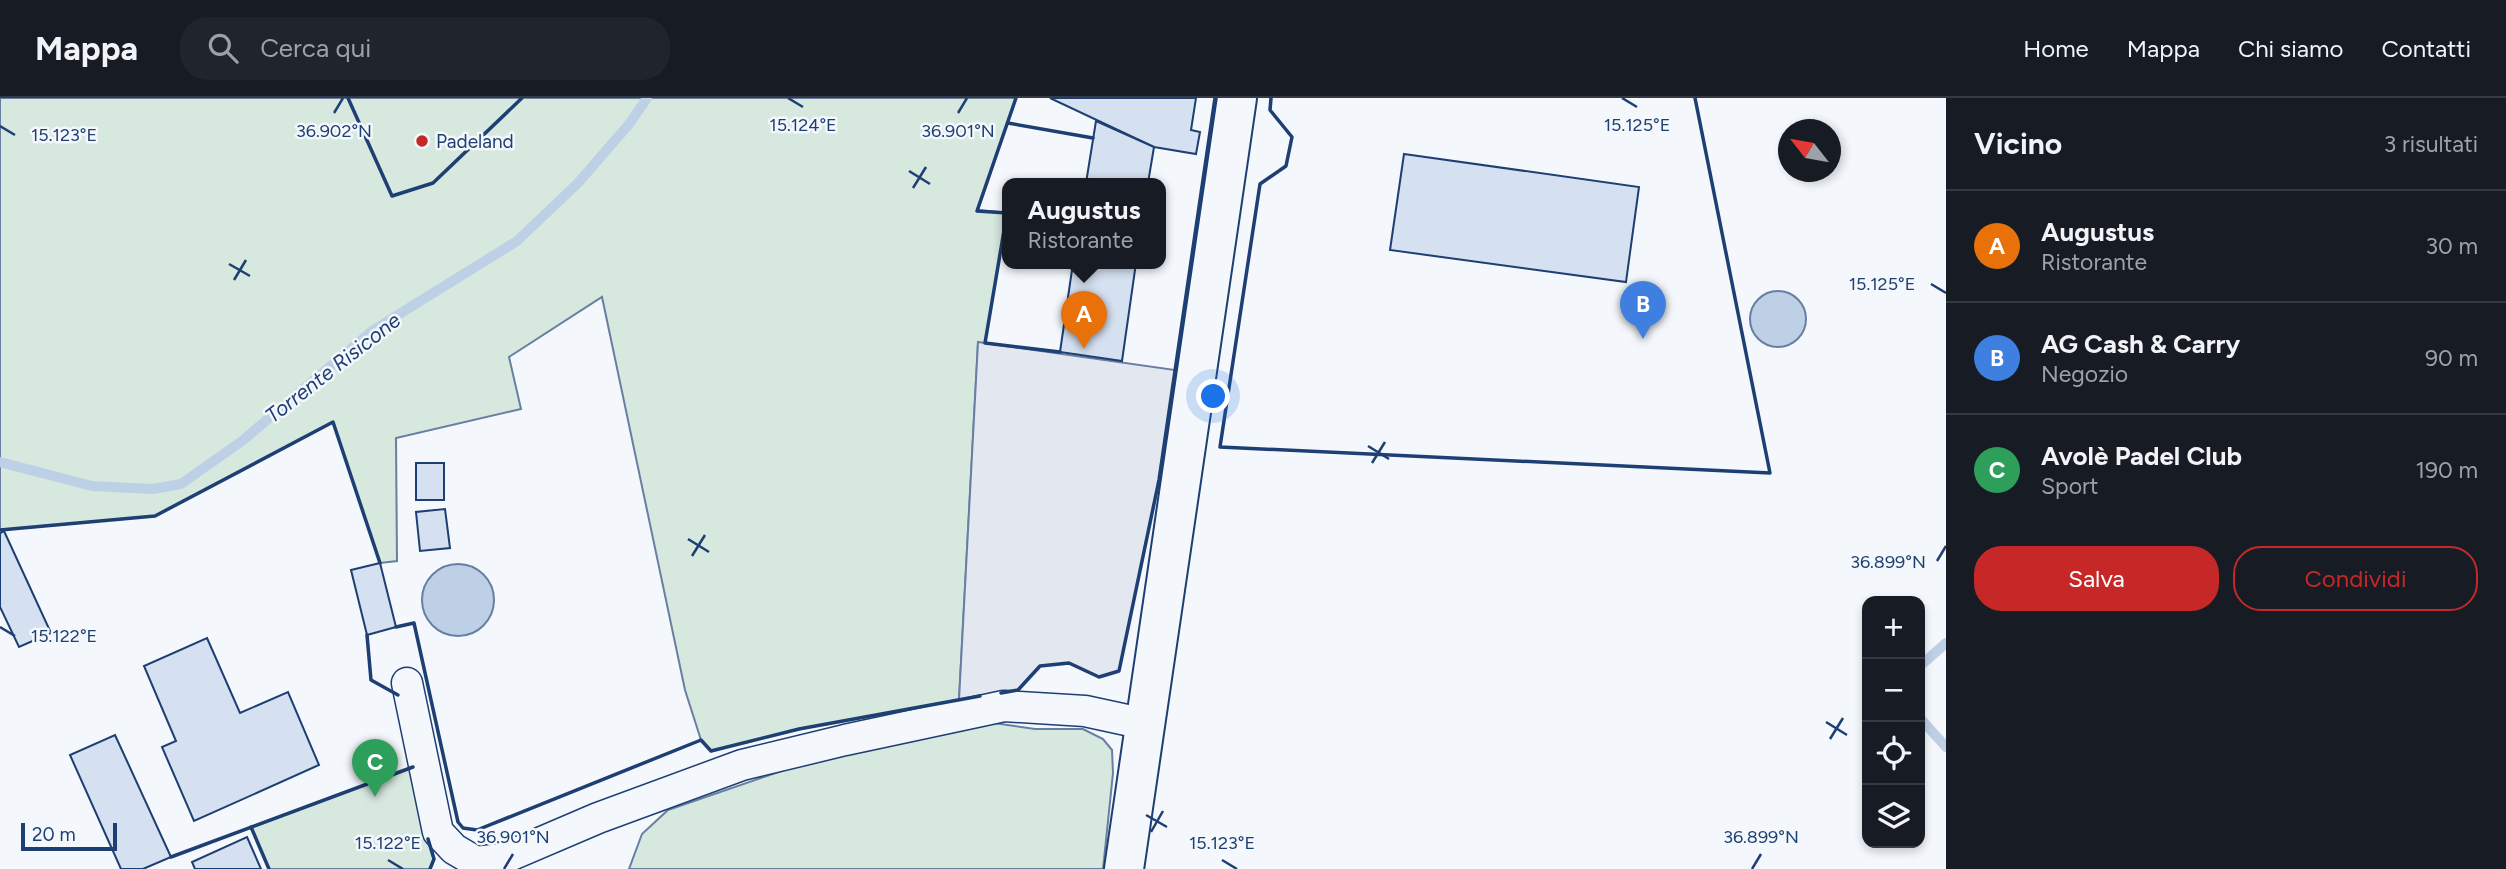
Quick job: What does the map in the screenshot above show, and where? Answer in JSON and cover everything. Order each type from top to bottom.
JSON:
[{"type":"main road","points":[[1124,869],[1237,98]]},
{"type":"street","points":[[407,683],[438,832],[454,849],[476,862],[502,859],[598,817],[743,765],[1004,706],[1086,711],[1145,724]]},
{"type":"shaded area","points":[[0,98],[1016,98],[978,210],[1002,212],[1002,243],[985,343],[978,343],[959,700],[799,729],[711,751],[701,740],[685,690],[602,297],[509,357],[521,409],[396,438],[397,561],[380,563],[333,422],[155,516],[0,530]]},
{"type":"shaded area","points":[[978,342],[1175,370],[1159,480],[1119,671],[1099,677],[1069,663],[1040,666],[1018,690],[959,700]]},
{"type":"shaded area","points":[[994,723],[1035,729],[1083,729],[1103,739],[1112,750],[1113,773],[1103,869],[629,869],[642,834],[668,810],[805,763]]},
{"type":"shaded area","points":[[413,767],[434,859],[430,869],[269,869],[251,827]]},
{"type":"water","points":[[1778,291],[1789,293],[1798,299],[1804,308],[1804,330],[1798,339],[1789,345],[1778,347],[1767,345],[1758,339],[1752,330],[1750,319],[1752,308],[1758,299],[1767,293]]},
{"type":"water","points":[[465,564],[484,574],[492,586],[492,614],[484,626],[472,634],[451,636],[432,626],[424,614],[422,593],[432,574],[444,566]]},
{"type":"building","points":[[1050,98],[1196,98],[1191,130],[1200,132],[1196,154],[1154,147]]},
{"type":"building","points":[[1096,121],[1154,147],[1149,178],[1087,178]]},
{"type":"building","points":[[1404,154],[1639,187],[1626,282],[1390,250]]},
{"type":"building","points":[[1072,269],[1135,269],[1122,361],[1060,352]]},
{"type":"building","points":[[416,463],[444,463],[444,500],[416,500]]},
{"type":"building","points":[[445,509],[450,548],[420,551],[416,512]]},
{"type":"building","points":[[4,531],[51,633],[19,647],[0,607],[0,533]]},
{"type":"building","points":[[380,563],[396,627],[367,635],[351,570]]},
{"type":"building","points":[[207,638],[240,713],[288,692],[319,765],[194,821],[162,747],[176,741],[144,666]]},
{"type":"building","points":[[115,735],[171,857],[143,869],[121,869],[70,755]]},
{"type":"building","points":[[247,837],[261,869],[195,869],[192,862]]},
{"type":"waterway","name":"Torrente Risicone","points":[[0,462],[92,486],[153,489],[181,484],[242,441],[372,331],[517,241],[578,183],[630,123],[647,98]]},
{"type":"waterway","points":[[1925,662],[1946,643]]},
{"type":"waterway","points":[[1924,722],[1946,747]]},
{"type":"wall","points":[[348,98],[392,196],[433,183],[522,98]]},
{"type":"wall","points":[[1002,213],[977,211],[1016,98]]},
{"type":"wall","points":[[1001,693],[1018,690],[1040,666],[1069,663],[1099,677],[1119,671],[1159,480],[1215,98]]},
{"type":"wall","points":[[1271,98],[1270,110],[1292,137],[1286,166],[1260,184],[1220,447],[1770,473],[1695,98]]},
{"type":"wall","points":[[1008,123],[1093,138]]},
{"type":"wall","points":[[1002,243],[985,343],[1060,352]]},
{"type":"wall","points":[[0,530],[155,516],[333,422],[380,563]]},
{"type":"wall","points":[[396,627],[414,623],[458,822],[463,828],[477,830],[701,740],[711,751],[799,729],[980,696]]},
{"type":"wall","points":[[367,635],[371,680],[398,695]]},
{"type":"wall","points":[[171,857],[413,767]]},
{"type":"wall","points":[[251,827],[269,869]]},
{"type":"wall","points":[[428,839],[434,859],[430,869]]},
{"type":"place","name":"Padeland","points":[[422,141]]},
{"type":"place","name":"AG Cash & Carry","points":[[1643,339]]},
{"type":"place","name":"Augustus","points":[[1084,349]]},
{"type":"place","name":"Avolè Padel Club","points":[[375,797]]}]
